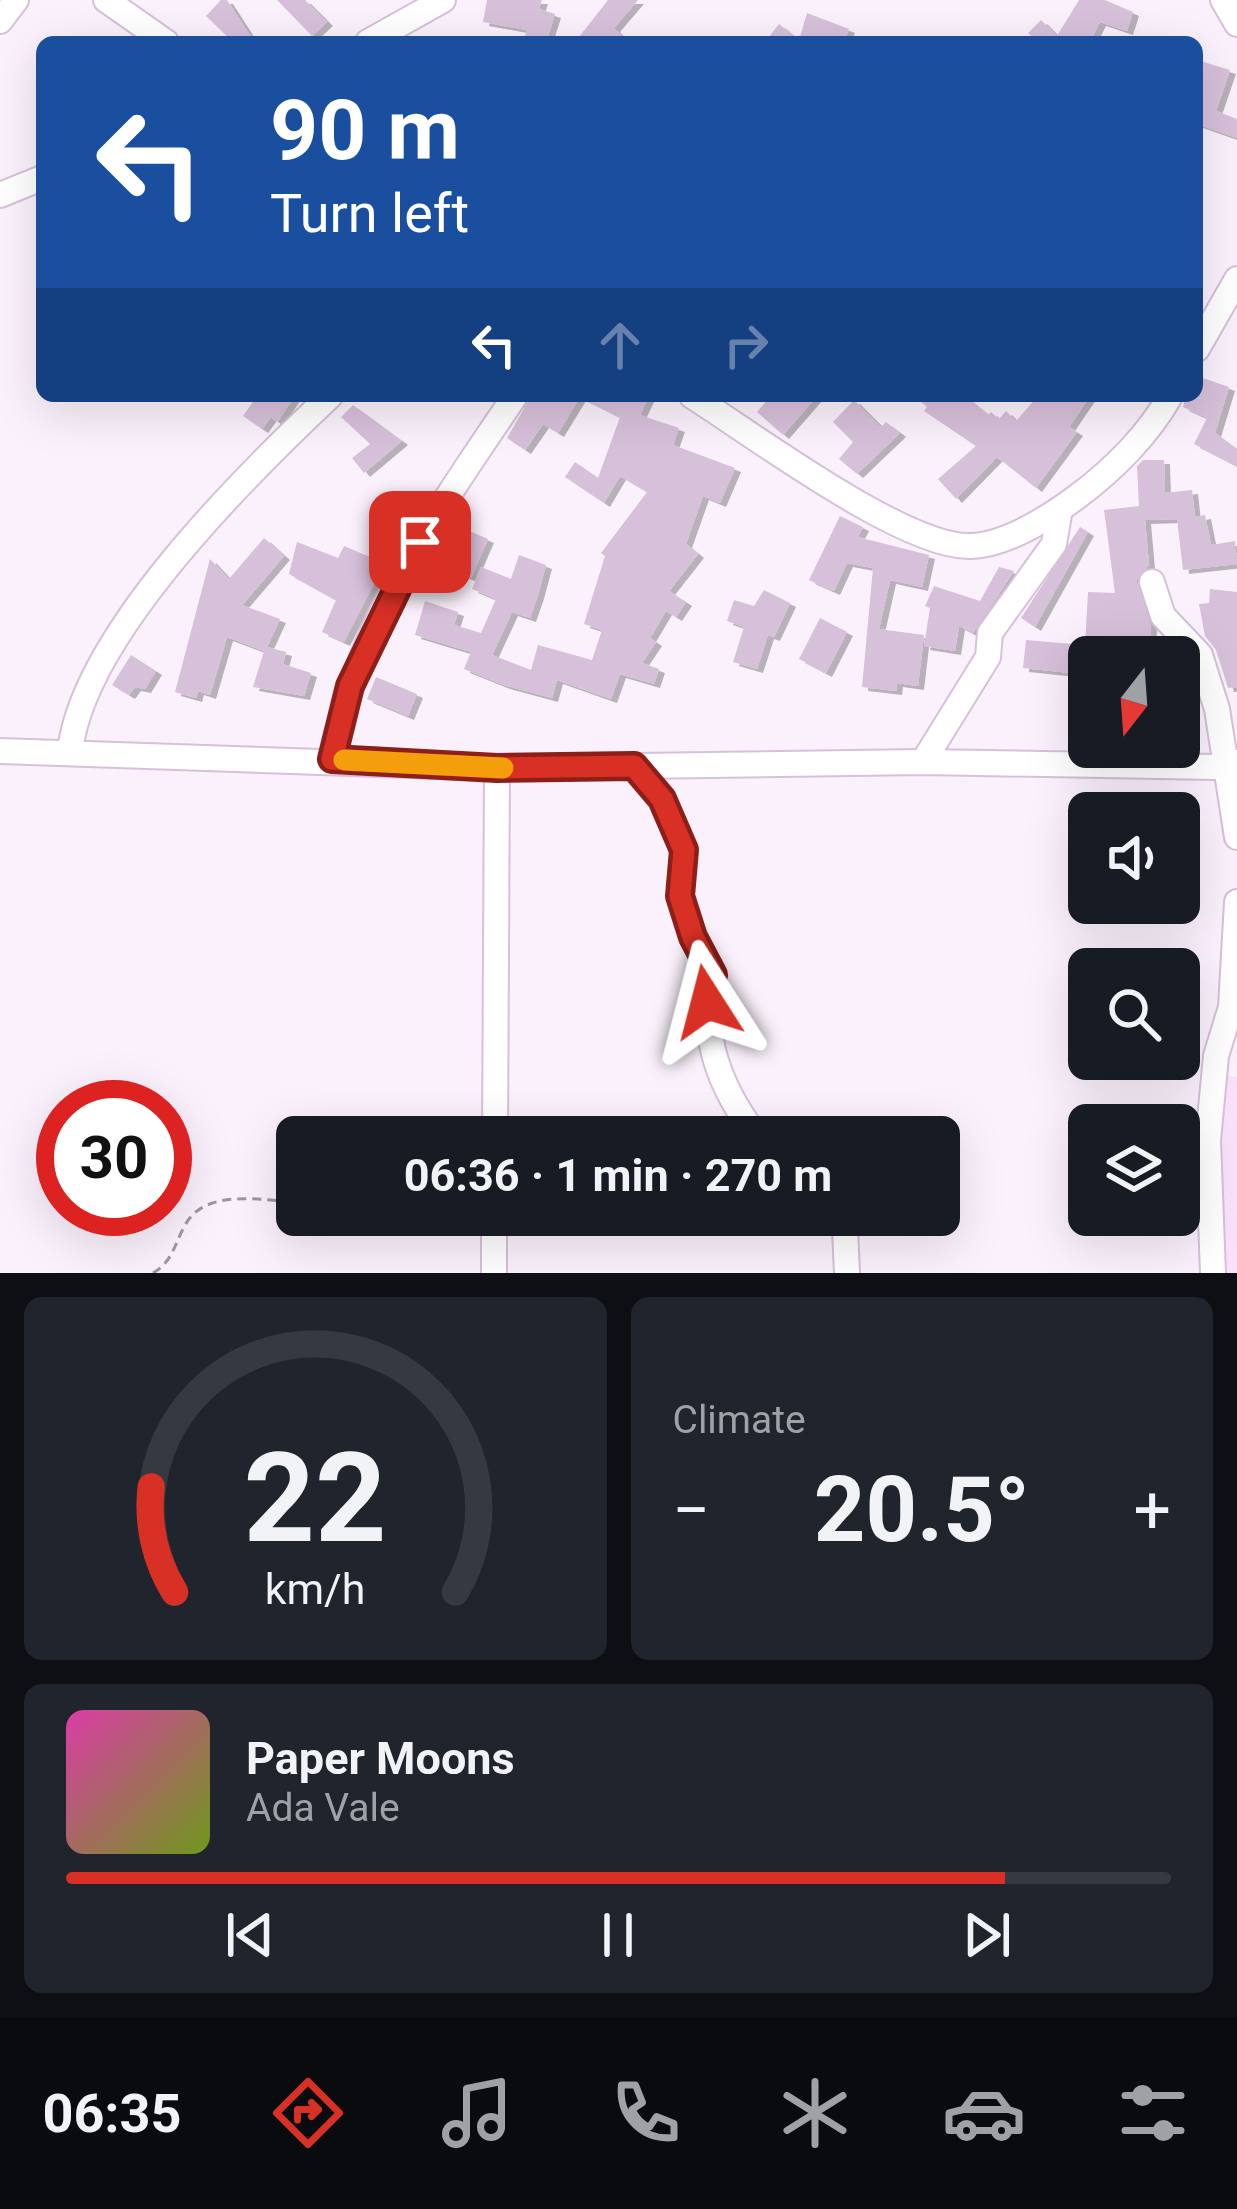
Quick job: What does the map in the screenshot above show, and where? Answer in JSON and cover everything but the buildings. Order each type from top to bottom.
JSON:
[{"type":"street","points":[[0,21],[16,0]]},
{"type":"street","points":[[106,0],[157,36]]},
{"type":"street","points":[[379,36],[443,0]]},
{"type":"street","points":[[1223,0],[1237,24]]},
{"type":"street","points":[[0,195],[36,180]]},
{"type":"street","points":[[1203,338],[1237,279]]},
{"type":"street","points":[[70,752],[80,704],[115,640],[251,470],[324,402]]},
{"type":"street","points":[[332,759],[350,686],[403,570],[510,402]]},
{"type":"street","points":[[702,402],[917,536],[965,547],[989,544],[1060,509],[1124,454],[1165,402]]},
{"type":"street","points":[[922,762],[988,657],[990,633],[1054,544],[1060,509]]},
{"type":"street","points":[[1152,582],[1163,616],[1200,656],[1230,763],[1237,837]]},
{"type":"street","points":[[0,751],[497,768],[1230,763]]},
{"type":"street","points":[[634,766],[662,799],[684,850],[680,896],[693,937],[713,975],[707,1002],[712,1052],[742,1116]]},
{"type":"street","points":[[495,1116],[497,768]]},
{"type":"street","points":[[1213,1273],[1208,1140],[1216,1056],[1232,1007],[1237,902]]},
{"type":"street","points":[[494,1236],[494,1273]]},
{"type":"street","points":[[845,1236],[847,1273]]},
{"type":"path","points":[[153,1273],[167,1264],[186,1220],[212,1200],[276,1202]]},
{"type":"shaded area","points":[[1220,1075],[1237,1077],[1237,1273],[1216,1273]]},
{"type":"slow traffic","points":[[344,760],[503,768]]},
{"type":"route","points":[[420,542],[350,686],[332,759],[497,768],[634,766],[662,799],[684,850],[680,896],[693,937],[713,975],[707,1002]]}]
